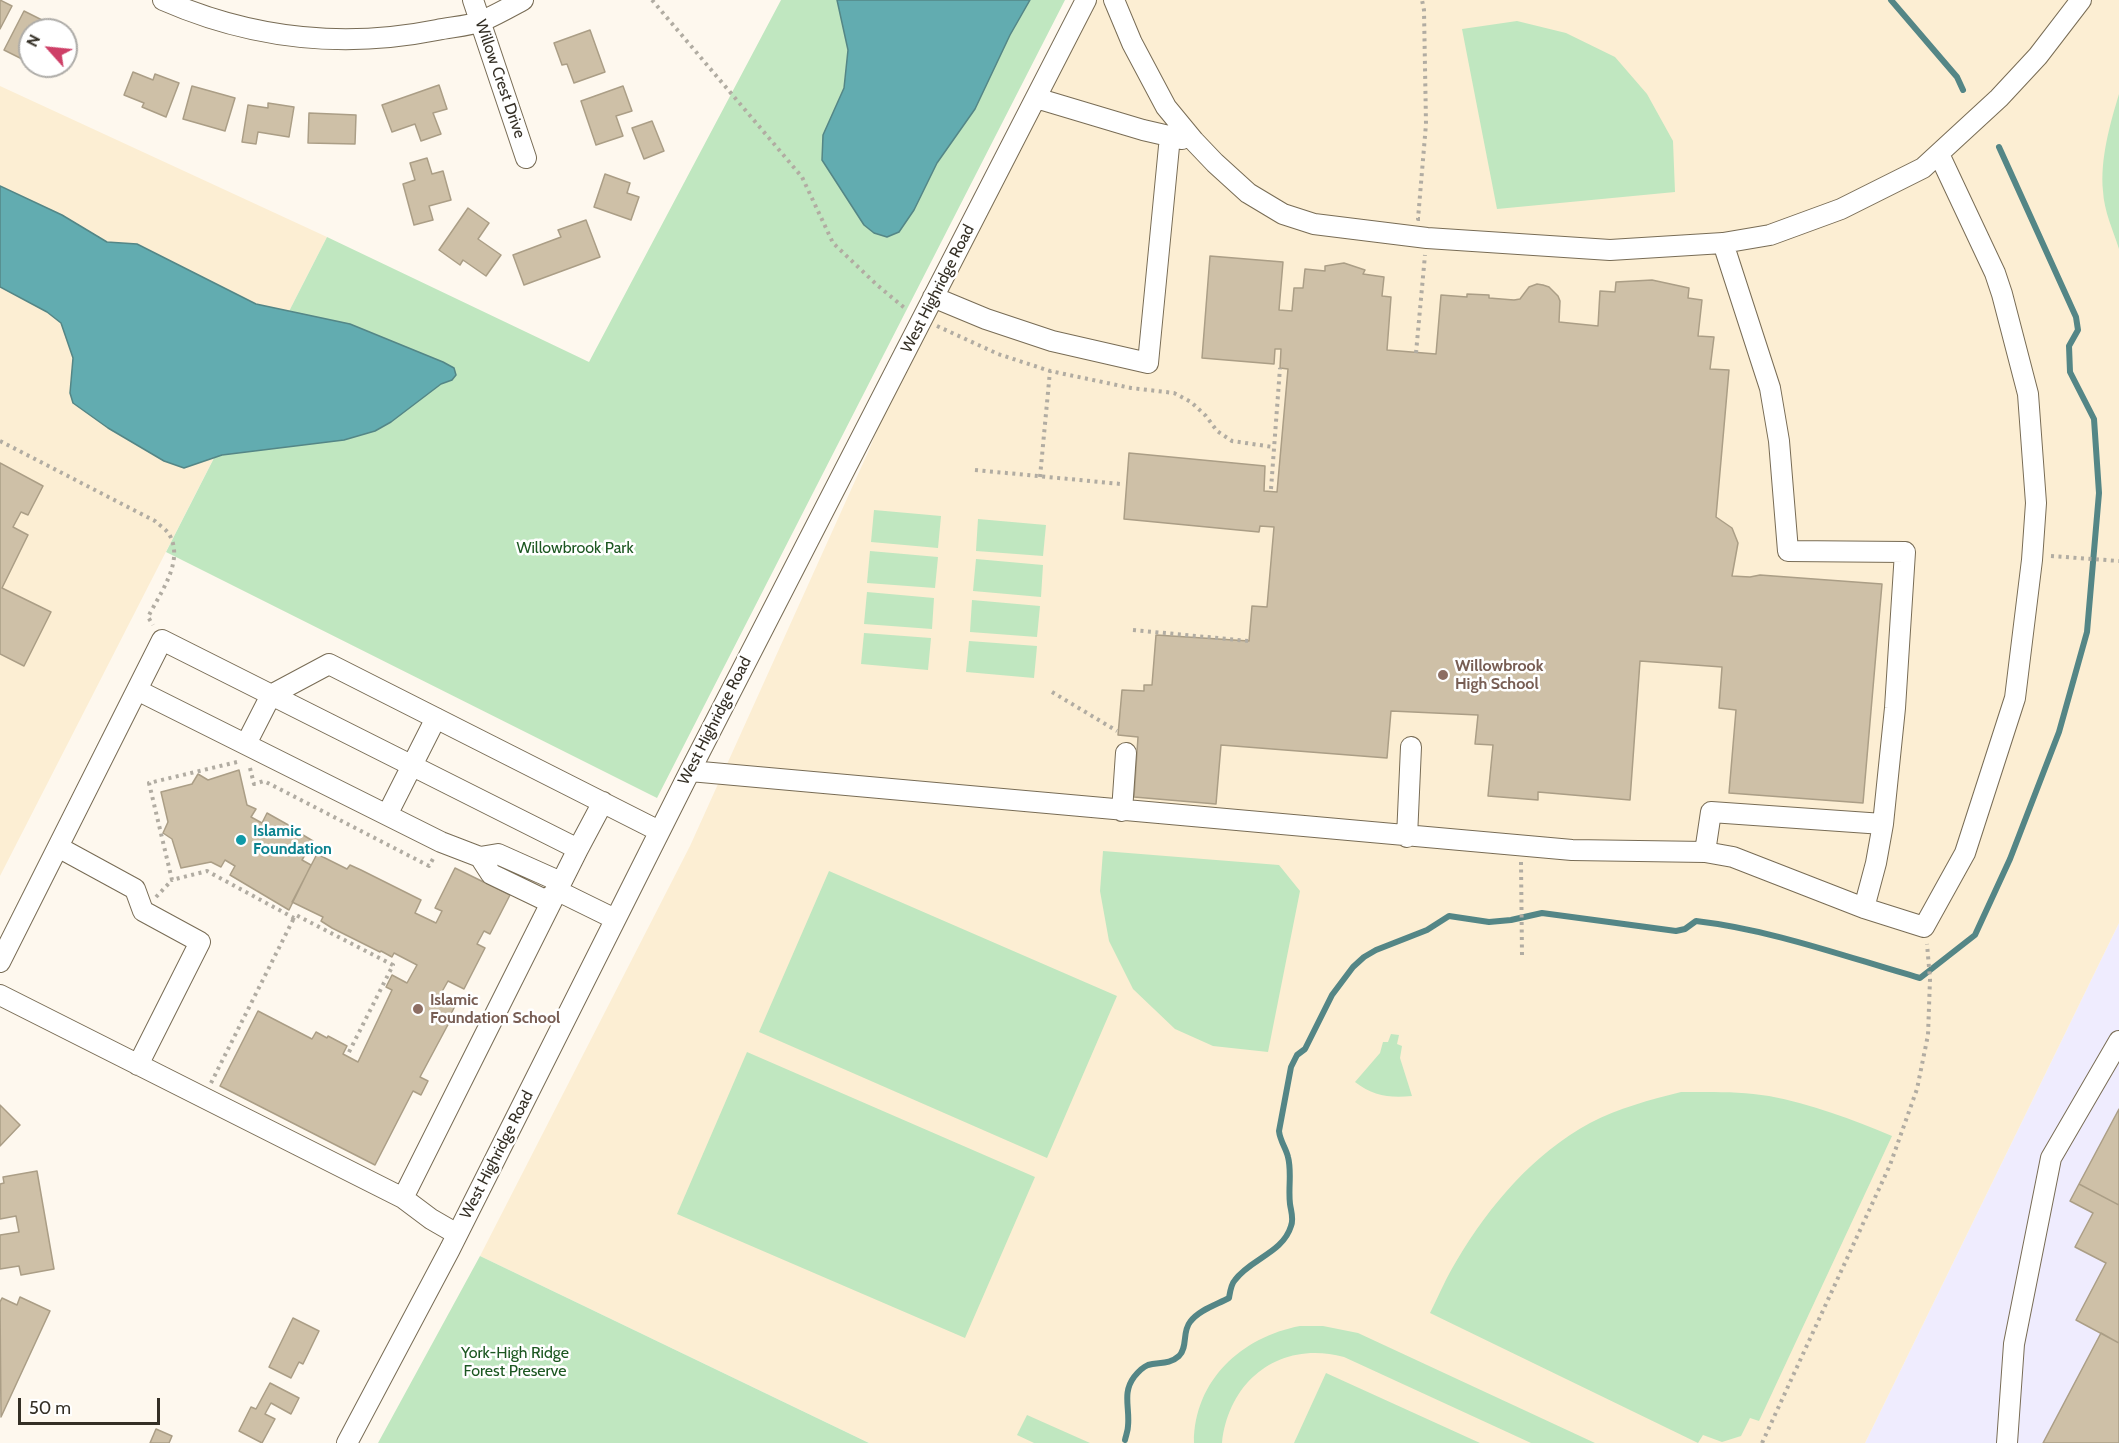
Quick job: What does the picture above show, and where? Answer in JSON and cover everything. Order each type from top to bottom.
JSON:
[{"type":"street","points":[[163,0],[212,20],[246,29],[320,40],[370,40],[481,22],[524,0]]},
{"type":"street","name":"Willow Crest Drive","points":[[473,0],[526,158]]},
{"type":"street","name":"West Highridge Road","points":[[347,1443],[457,1234],[690,771],[1086,0]]},
{"type":"street","points":[[1114,0],[1132,43],[1166,107],[1194,141],[1248,193],[1283,214],[1314,224],[1427,237],[1610,250],[1723,243],[1770,235],[1841,208],[1923,168],[2007,90],[2038,56],[2081,0]]},
{"type":"street","points":[[1036,98],[1143,130],[1194,141]]},
{"type":"street","points":[[933,297],[986,319],[1052,341],[1148,363],[1170,136]]},
{"type":"street","points":[[690,771],[1407,837],[1572,850],[1705,852],[1733,857],[1864,908],[1924,927],[1965,853],[2014,698],[2036,503],[2028,394],[1995,273],[1939,154]]},
{"type":"street","points":[[1723,243],[1770,388],[1779,441],[1788,551],[1905,552],[1895,708],[1883,824],[1864,908]]},
{"type":"street","points":[[0,962],[162,640],[578,849]]},
{"type":"street","points":[[246,744],[271,695],[329,664],[660,831]]},
{"type":"street","points":[[137,690],[441,843],[480,857],[498,854],[554,879],[558,891],[615,920]]},
{"type":"street","points":[[387,815],[436,718]]},
{"type":"street","points":[[1407,837],[1411,747]]},
{"type":"street","points":[[1122,811],[1126,753]]},
{"type":"street","points":[[403,1198],[603,802]]},
{"type":"street","points":[[1705,852],[1711,812],[1883,824]]},
{"type":"street","points":[[58,847],[135,890],[143,911],[200,942],[138,1065]]},
{"type":"street","points":[[0,995],[403,1198],[431,1220],[457,1234]]},
{"type":"street","points":[[2007,1443],[2014,1344],[2051,1158],[2119,1041]]},
{"type":"path","points":[[1416,353],[1428,219],[1418,219],[1426,124],[1422,0]]},
{"type":"path","points":[[1271,489],[1280,368]]},
{"type":"path","points":[[1040,477],[1050,371]]},
{"type":"path","points":[[0,441],[155,521],[169,533],[173,550],[172,569],[148,617],[162,640]]},
{"type":"path","points":[[975,470],[1121,484]]},
{"type":"path","points":[[2032,554],[2119,561]]},
{"type":"path","points":[[1133,630],[1249,641]]},
{"type":"path","points":[[1052,692],[1117,731]]},
{"type":"path","points":[[294,918],[207,871],[172,880],[149,783],[248,759],[254,784],[264,781],[429,866],[441,843]]},
{"type":"path","points":[[1521,846],[1522,956]]},
{"type":"path","points":[[209,1088],[296,915],[393,965],[347,1056]]},
{"type":"path","points":[[1762,1443],[1890,1165],[1917,1089],[1928,1035],[1929,956]]},
{"type":"shaded area","name":"Willowbrook High School","points":[[1094,0],[2119,0],[2119,923],[1865,1443],[869,1443],[480,1256],[690,846],[884,413]]},
{"type":"shaded area","points":[[0,86],[327,237],[0,876]]},
{"type":"shaded area","points":[[2119,923],[2119,1443],[1865,1443]]},
{"type":"green space","name":"Willowbrook Park","points":[[781,0],[1065,0],[657,798],[166,552],[327,237],[589,362]]},
{"type":"green space","points":[[1517,21],[1566,33],[1615,57],[1647,94],[1673,141],[1675,192],[1497,209],[1462,29]]},
{"type":"green space","points":[[2119,94],[2119,249],[2105,206],[2102,179],[2106,142]]},
{"type":"green space","points":[[874,510],[941,516],[938,548],[871,542]]},
{"type":"green space","points":[[978,519],[1046,525],[1043,556],[976,551]]},
{"type":"green space","points":[[870,551],[938,557],[935,588],[867,583]]},
{"type":"green space","points":[[976,559],[1043,565],[1041,597],[973,591]]},
{"type":"green space","points":[[867,592],[934,598],[932,629],[864,624]]},
{"type":"green space","points":[[972,600],[1040,606],[1037,637],[970,632]]},
{"type":"green space","points":[[864,633],[931,638],[928,670],[861,664]]},
{"type":"green space","points":[[969,641],[1037,646],[1034,678],[966,672]]},
{"type":"green space","points":[[1103,851],[1279,865],[1300,891],[1268,1052],[1213,1046],[1175,1029],[1133,989],[1109,941],[1100,891]]},
{"type":"green space","points":[[829,871],[1117,996],[1047,1158],[759,1032]]},
{"type":"green space","points":[[1391,1034],[1399,1035],[1397,1044],[1402,1046],[1400,1058],[1412,1096],[1382,1095],[1355,1082],[1380,1053],[1383,1042],[1388,1042]]},
{"type":"green space","points":[[747,1052],[1035,1177],[965,1338],[677,1214]]},
{"type":"green space","points":[[1681,1092],[1769,1096],[1831,1113],[1892,1136],[1759,1421],[1750,1418],[1741,1436],[1722,1442],[1703,1435],[1698,1443],[1430,1313],[1450,1272],[1470,1240],[1514,1182],[1532,1165],[1590,1123],[1634,1105]]},
{"type":"green space","name":"York-High Ridge Forest Preserve","points":[[480,1256],[869,1443],[378,1443]]},
{"type":"green space","points":[[1300,1326],[1323,1326],[1358,1333],[1595,1443],[1531,1443],[1344,1357],[1321,1353],[1299,1354],[1280,1360],[1262,1370],[1247,1383],[1235,1400],[1227,1420],[1222,1443],[1194,1443],[1196,1420],[1202,1400],[1212,1381],[1225,1365],[1241,1351],[1259,1340]]},
{"type":"green space","points":[[1326,1373],[1480,1443],[1294,1443]]},
{"type":"green space","points":[[1027,1415],[1090,1443],[1034,1443],[1017,1435]]},
{"type":"water","points":[[837,0],[1030,0],[1010,35],[975,109],[937,163],[914,210],[899,232],[887,237],[874,233],[864,225],[822,160],[823,135],[844,88],[848,50]]},
{"type":"water","points":[[0,186],[62,215],[107,242],[137,244],[256,304],[350,324],[443,362],[454,368],[456,375],[452,380],[441,384],[391,422],[375,431],[344,440],[222,455],[184,468],[164,461],[108,428],[73,403],[70,393],[73,358],[61,323],[47,312],[0,287]]},
{"type":"building","points":[[0,0],[12,6],[0,29]]},
{"type":"building","points":[[24,11],[38,18],[20,18]]},
{"type":"building","points":[[18,23],[18,57],[4,50]]},
{"type":"building","points":[[590,30],[605,72],[574,83],[567,64],[562,65],[554,43]]},
{"type":"building","points":[[133,72],[153,80],[155,74],[179,83],[166,117],[142,107],[144,103],[124,95]]},
{"type":"building","points":[[439,85],[447,109],[433,113],[441,134],[421,141],[415,124],[392,132],[382,105]]},
{"type":"building","points":[[192,86],[235,98],[225,131],[183,119]]},
{"type":"building","points":[[623,86],[632,111],[616,116],[623,136],[596,145],[581,101]]},
{"type":"building","points":[[268,103],[294,107],[289,137],[258,132],[256,144],[242,142],[248,105],[268,108]]},
{"type":"building","points":[[309,113],[356,115],[355,144],[308,143]]},
{"type":"building","points":[[652,121],[664,151],[644,159],[632,128]]},
{"type":"building","points":[[427,158],[432,174],[443,171],[451,200],[429,206],[433,220],[414,225],[403,184],[415,180],[410,163]]},
{"type":"building","points":[[605,174],[630,183],[627,193],[639,197],[631,220],[594,207]]},
{"type":"building","points":[[468,208],[489,223],[478,239],[501,255],[486,276],[463,260],[460,265],[439,250]]},
{"type":"building","points":[[586,220],[600,257],[524,285],[513,255],[561,237],[558,230]]},
{"type":"building","points":[[1210,256],[1283,262],[1279,310],[1292,311],[1294,288],[1303,288],[1305,269],[1325,271],[1325,266],[1344,263],[1365,270],[1363,274],[1384,277],[1382,296],[1391,297],[1387,350],[1436,354],[1441,295],[1467,297],[1467,294],[1489,295],[1489,298],[1514,300],[1520,299],[1529,287],[1537,284],[1543,285],[1549,287],[1558,296],[1560,301],[1559,322],[1598,326],[1600,291],[1615,292],[1616,282],[1652,280],[1689,288],[1688,298],[1702,300],[1698,336],[1714,337],[1710,369],[1729,370],[1716,517],[1732,528],[1738,543],[1732,576],[1760,575],[1882,584],[1863,803],[1729,793],[1736,710],[1719,708],[1722,667],[1640,661],[1630,800],[1538,792],[1538,800],[1488,796],[1493,745],[1475,744],[1478,715],[1391,711],[1387,758],[1221,745],[1216,804],[1134,797],[1138,737],[1118,735],[1122,690],[1144,691],[1144,685],[1152,685],[1156,635],[1249,641],[1252,606],[1267,607],[1274,527],[1260,526],[1259,532],[1124,519],[1129,453],[1265,466],[1264,491],[1277,492],[1288,369],[1280,368],[1281,349],[1275,349],[1274,364],[1202,358]]},
{"type":"building","points":[[0,463],[43,486],[28,515],[21,512],[13,527],[28,535],[2,588],[51,612],[24,666],[0,654]]},
{"type":"building","name":"Islamic Foundation","points":[[239,770],[247,805],[256,809],[251,817],[262,823],[267,813],[313,841],[302,860],[311,865],[289,910],[230,875],[235,866],[225,860],[221,867],[211,862],[181,868],[172,839],[163,833],[168,822],[161,792],[192,784],[198,774],[208,780]]},
{"type":"building","name":"Islamic Foundation School","points":[[317,854],[347,869],[350,865],[421,900],[415,913],[436,923],[442,911],[435,908],[455,868],[510,895],[490,934],[484,931],[477,944],[485,948],[464,989],[448,981],[439,997],[455,1006],[449,1018],[451,1019],[420,1077],[428,1081],[421,1095],[413,1091],[375,1165],[220,1086],[258,1011],[312,1039],[316,1032],[327,1038],[328,1036],[347,1046],[343,1054],[358,1062],[392,990],[386,987],[392,975],[407,983],[417,965],[394,953],[392,957],[380,952],[332,928],[321,921],[323,917],[292,902]]},
{"type":"building","points":[[0,1105],[20,1125],[0,1146]]},
{"type":"building","points":[[2119,1109],[2119,1205],[2079,1184]]},
{"type":"building","points":[[37,1171],[54,1269],[21,1275],[19,1266],[0,1269],[0,1235],[19,1232],[16,1216],[0,1219],[0,1184],[4,1183],[3,1177]]},
{"type":"building","points":[[2079,1184],[2119,1205],[2119,1343],[2076,1320],[2106,1263],[2075,1247],[2093,1213],[2070,1201]]},
{"type":"building","points":[[20,1297],[50,1311],[1,1417],[0,1302],[2,1298],[17,1305]]},
{"type":"building","points":[[293,1318],[319,1331],[303,1364],[299,1362],[291,1378],[269,1367]]},
{"type":"building","points":[[2101,1333],[2119,1343],[2119,1443],[2043,1443]]},
{"type":"building","points":[[270,1383],[299,1398],[291,1414],[271,1403],[265,1414],[275,1419],[262,1443],[239,1431],[251,1407],[256,1409]]},
{"type":"building","points":[[156,1429],[172,1436],[169,1443],[150,1443]]},
{"type":"waterway","points":[[1891,0],[1957,77],[1963,90]]},
{"type":"waterway","points":[[1125,1440],[1128,1428],[1127,1395],[1134,1377],[1148,1365],[1168,1362],[1179,1356],[1190,1322],[1203,1311],[1229,1298],[1231,1288],[1241,1273],[1274,1249],[1287,1235],[1292,1221],[1290,1168],[1279,1131],[1291,1067],[1297,1055],[1305,1049],[1332,995],[1353,967],[1364,957],[1427,930],[1449,916],[1489,922],[1542,913],[1676,931],[1685,929],[1696,921],[1725,925],[1809,945],[1920,978],[1975,935],[2010,859],[2059,732],[2087,632],[2099,493],[2094,419],[2070,372],[2069,346],[2078,330],[2076,317],[1999,147]]},
{"type":"place","name":"Willowbrook High School","points":[[1443,675]]},
{"type":"place","name":"Islamic Foundation","points":[[241,840]]},
{"type":"place","name":"Islamic Foundation School","points":[[418,1009]]}]
